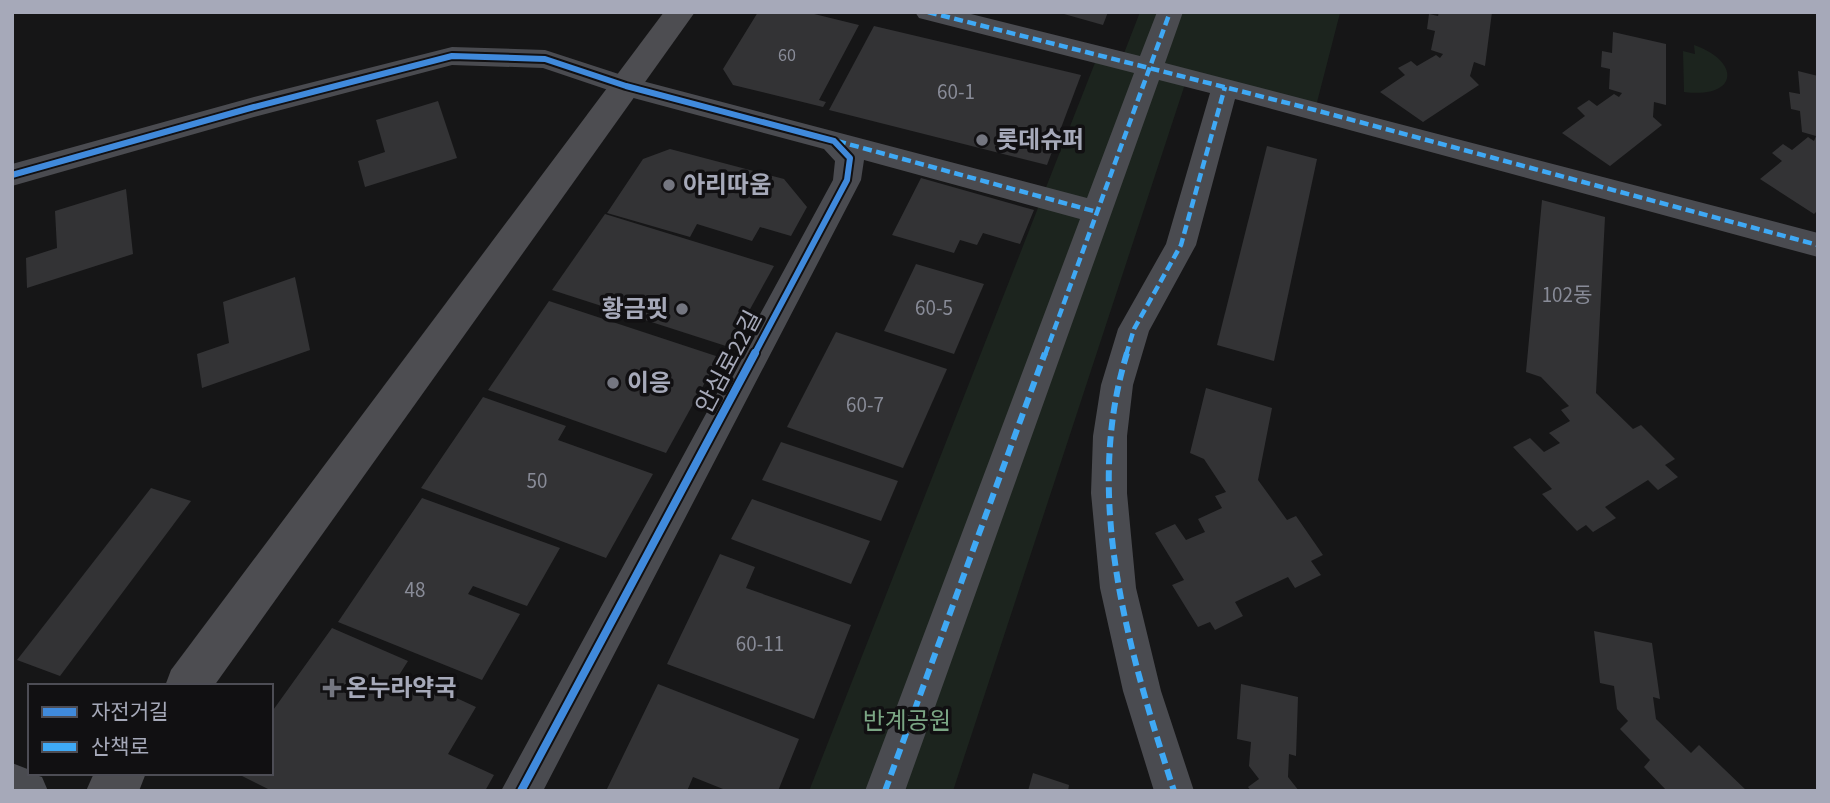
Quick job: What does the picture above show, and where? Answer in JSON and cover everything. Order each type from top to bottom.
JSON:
[{"type":"main road","points":[[188,684],[680,12]]},
{"type":"main road","points":[[110,791],[122,775]]},
{"type":"street","points":[[928,12],[1225,87],[1818,245]]},
{"type":"street","points":[[885,791],[1170,12]]},
{"type":"street","points":[[12,175],[254,107],[452,56],[545,59],[626,86],[1097,212]]},
{"type":"street","points":[[1174,791],[1142,691],[1118,588],[1109,493],[1110,436],[1117,385],[1134,329],[1181,244],[1225,87]]},
{"type":"street","name":"안심로22길","points":[[521,791],[847,180],[850,158],[834,141]]},
{"type":"street","points":[[12,783],[28,791]]},
{"type":"green space","name":"반계공원","points":[[1140,12],[1340,13],[1315,110],[1187,78],[953,791],[809,791],[1098,55],[1121,61]]},
{"type":"green space","points":[[1694,45],[1720,60],[1726,69],[1727,78],[1724,85],[1702,93],[1684,92],[1683,51],[1695,54]]},
{"type":"building","points":[[758,12],[806,12],[859,25],[819,100],[826,102],[823,107],[733,85],[723,69]]},
{"type":"building","points":[[1057,12],[1108,12],[1103,25]]},
{"type":"building","points":[[1439,12],[1492,12],[1485,66],[1474,62],[1470,76],[1479,85],[1423,122],[1380,92],[1405,75],[1398,68],[1411,61],[1417,66],[1436,55],[1440,58],[1443,54],[1431,50],[1435,31],[1427,29],[1429,14],[1438,16]]},
{"type":"building","points":[[874,26],[1081,75],[1047,165],[829,110]]},
{"type":"building","points":[[1613,32],[1666,44],[1666,105],[1654,102],[1653,117],[1662,125],[1610,166],[1562,133],[1585,116],[1577,108],[1589,100],[1597,106],[1614,94],[1619,97],[1622,93],[1609,89],[1610,69],[1601,67],[1602,51],[1612,53]]},
{"type":"building","points":[[1798,71],[1818,76],[1818,210],[1814,214],[1760,179],[1782,161],[1772,153],[1783,144],[1792,150],[1808,137],[1814,141],[1816,136],[1802,132],[1800,111],[1791,109],[1789,92],[1800,94]]},
{"type":"building","points":[[438,101],[457,158],[365,187],[358,161],[385,152],[376,120]]},
{"type":"building","points":[[1267,146],[1317,159],[1274,361],[1217,345]]},
{"type":"building","points":[[670,149],[784,179],[807,207],[791,236],[760,227],[752,241],[697,224],[690,237],[607,213],[643,159]]},
{"type":"building","points":[[921,178],[1034,210],[1020,244],[983,233],[977,245],[960,240],[954,253],[892,235]]},
{"type":"building","points":[[126,189],[133,254],[27,288],[26,258],[57,248],[55,211]]},
{"type":"building","points":[[1542,200],[1605,217],[1596,393],[1633,429],[1641,425],[1675,459],[1665,465],[1678,477],[1658,490],[1648,480],[1605,507],[1616,518],[1593,532],[1586,525],[1577,531],[1542,494],[1552,489],[1513,447],[1530,438],[1544,452],[1560,443],[1549,433],[1570,421],[1561,410],[1569,406],[1541,377],[1526,372]]},
{"type":"building","points":[[605,214],[774,266],[729,347],[552,290]]},
{"type":"building","points":[[916,264],[984,284],[954,354],[884,331]]},
{"type":"building","points":[[295,277],[310,350],[202,388],[197,354],[229,343],[223,302]]},
{"type":"building","points":[[549,301],[719,357],[666,453],[488,390]]},
{"type":"building","points":[[836,332],[947,369],[903,468],[787,427]]},
{"type":"building","points":[[1206,388],[1272,408],[1258,480],[1287,520],[1296,516],[1323,555],[1311,561],[1321,575],[1295,588],[1288,577],[1235,602],[1243,616],[1215,630],[1210,622],[1198,627],[1172,585],[1184,580],[1155,533],[1175,524],[1186,540],[1205,532],[1198,519],[1222,508],[1215,496],[1226,492],[1204,459],[1190,453]]},
{"type":"building","points":[[483,397],[566,426],[558,440],[653,474],[606,558],[421,488]]},
{"type":"building","points":[[781,442],[898,481],[881,521],[762,480]]},
{"type":"building","points":[[151,488],[191,501],[60,676],[17,660]]},
{"type":"building","points":[[422,498],[560,548],[527,606],[473,586],[468,594],[520,614],[482,680],[338,622]]},
{"type":"building","points":[[752,499],[870,541],[851,584],[731,539]]},
{"type":"building","points":[[720,554],[755,567],[746,588],[851,625],[814,719],[667,664]]},
{"type":"building","points":[[332,628],[408,661],[394,683],[431,700],[437,689],[476,707],[448,754],[494,775],[485,791],[272,791],[240,775],[273,775],[273,710]]},
{"type":"building","points":[[1594,631],[1652,643],[1660,699],[1653,697],[1656,719],[1691,753],[1699,745],[1747,791],[1667,791],[1644,767],[1650,760],[1620,729],[1628,721],[1617,709],[1614,686],[1600,683]]},
{"type":"building","points":[[658,684],[799,739],[778,791],[728,791],[693,777],[687,791],[606,791]]},
{"type":"building","points":[[1241,684],[1298,697],[1296,756],[1289,754],[1288,777],[1299,791],[1251,791],[1248,787],[1259,779],[1249,766],[1251,742],[1237,739]]},
{"type":"building","points":[[1033,773],[1069,785],[1068,791],[1028,791]]},
{"type":"marked path","points":[[928,12],[1315,110],[1818,245]]},
{"type":"marked path","points":[[885,791],[1170,12]]},
{"type":"marked path","points":[[1174,791],[1142,691],[1118,588],[1109,493],[1110,436],[1117,385],[1134,329],[1181,245],[1225,87]]},
{"type":"marked path","points":[[837,141],[1097,212]]},
{"type":"cycle path","points":[[12,175],[254,107],[452,56],[545,59],[626,86],[834,141],[850,158],[847,180],[521,791]]},
{"type":"place","name":"롯데슈퍼","points":[[982,140]]},
{"type":"place","name":"아리따움","points":[[669,185]]},
{"type":"place","name":"황금핏","points":[[682,309]]},
{"type":"place","name":"이응","points":[[613,383]]},
{"type":"place","name":"온누라약국","points":[[332,688]]}]
